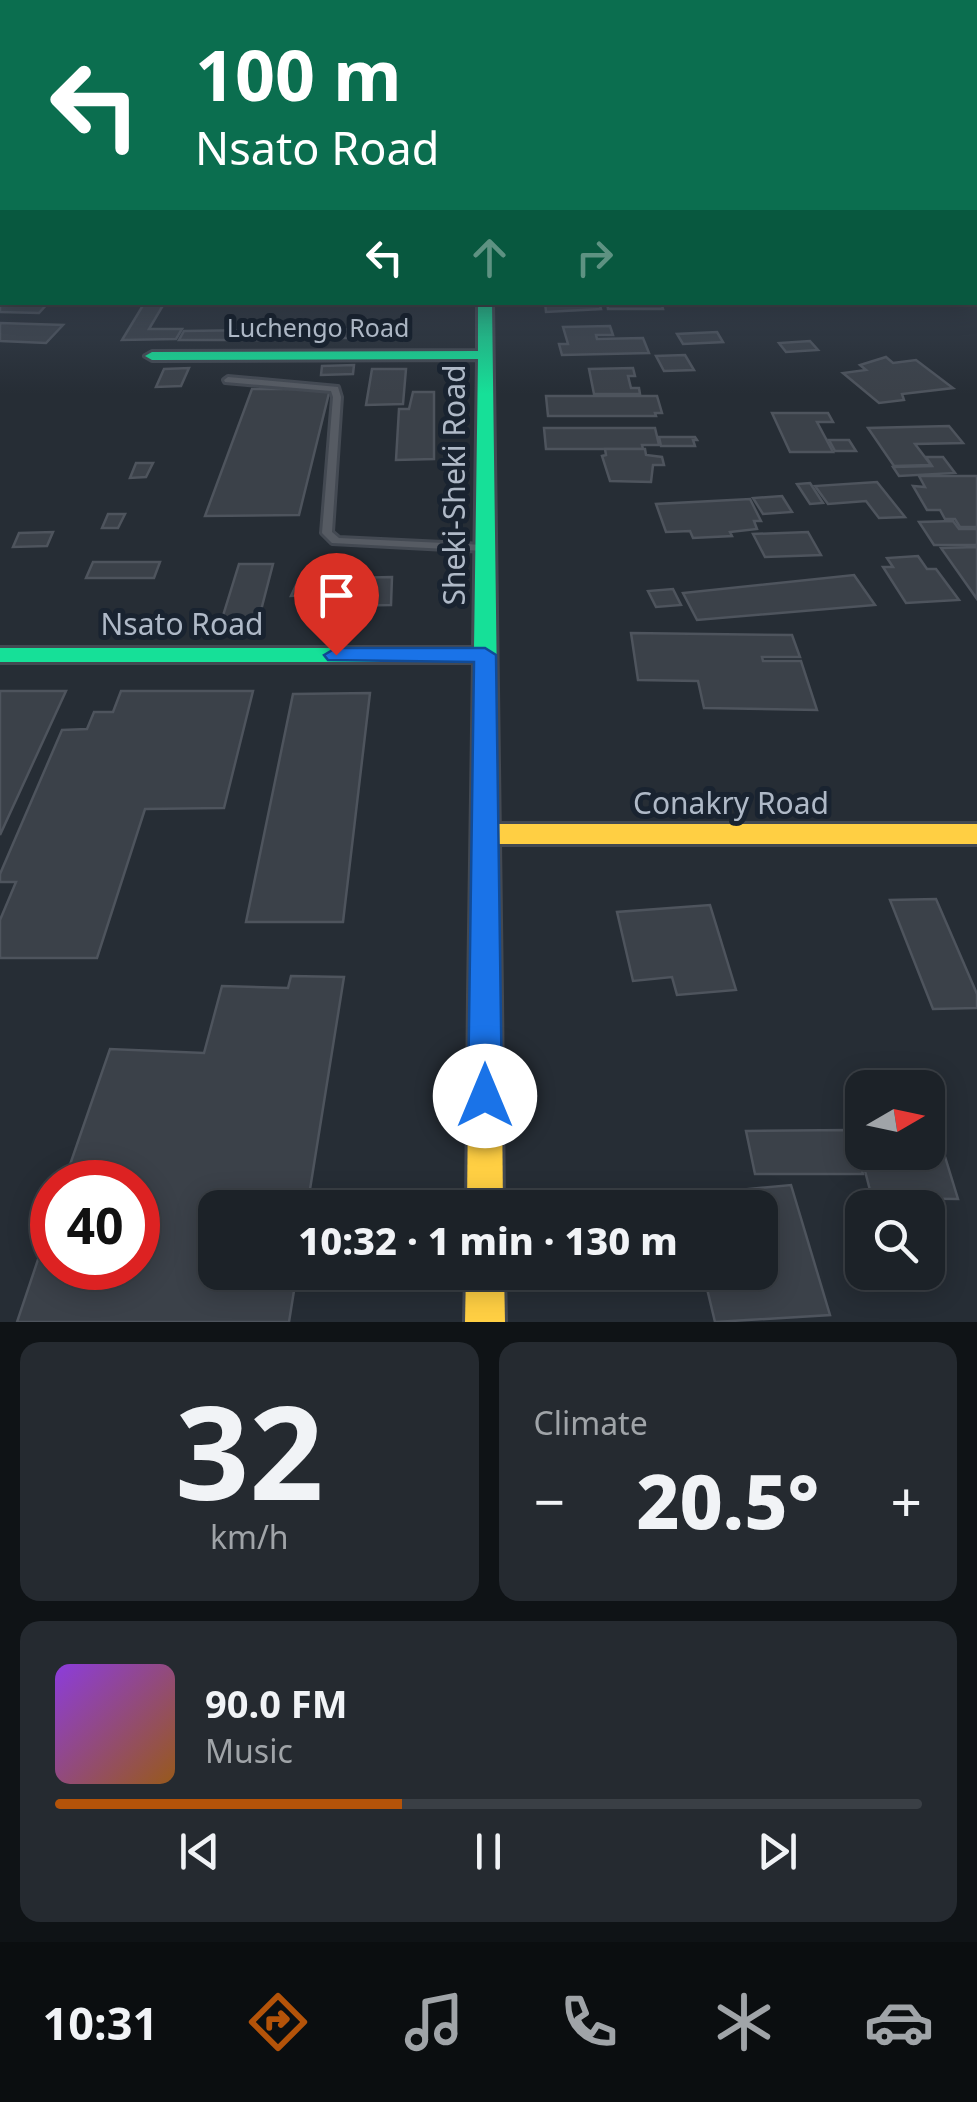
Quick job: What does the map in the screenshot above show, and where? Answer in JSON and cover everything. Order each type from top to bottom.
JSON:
[{"type":"street","name":"Sheki-Sheki Road","points":[[484,305],[485,1190]]},
{"type":"street","name":"Luchengo Road","points":[[152,356],[484,355]]},
{"type":"street","name":"Nsato Road","points":[[0,655],[485,655]]},
{"type":"street","name":"Conakry Road","points":[[485,834],[977,834]]},
{"type":"street","points":[[485,1290],[485,1322]]},
{"type":"lane","points":[[228,380],[334,389],[337,396],[328,533],[336,541],[484,548]]},
{"type":"building","points":[[0,305],[46,305],[39,313],[0,312]]},
{"type":"building","points":[[143,305],[163,305],[149,329],[182,329],[176,339],[122,340]]},
{"type":"building","points":[[545,305],[600,305],[601,309],[546,312]]},
{"type":"building","points":[[607,305],[662,305],[663,309],[608,309]]},
{"type":"building","points":[[0,323],[63,325],[46,343],[0,341]]},
{"type":"building","points":[[610,326],[613,335],[596,335],[597,339],[643,338],[649,353],[562,355],[559,344],[568,344],[563,327]]},
{"type":"building","points":[[362,329],[361,338],[323,338],[325,330]]},
{"type":"building","points":[[262,330],[259,340],[179,340],[184,331]]},
{"type":"building","points":[[717,332],[723,342],[683,344],[677,334]]},
{"type":"building","points":[[810,341],[818,350],[786,352],[779,343]]},
{"type":"building","points":[[685,355],[694,370],[664,371],[656,356]]},
{"type":"building","points":[[886,357],[893,363],[916,360],[953,388],[902,394],[904,400],[879,403],[843,373],[866,370],[860,365]]},
{"type":"building","points":[[354,365],[353,374],[321,375],[322,366]]},
{"type":"building","points":[[189,368],[181,386],[156,387],[164,369]]},
{"type":"building","points":[[633,368],[635,376],[628,376],[631,388],[639,388],[640,394],[594,394],[589,369]]},
{"type":"building","points":[[372,369],[406,369],[403,404],[366,405]]},
{"type":"building","points":[[252,389],[330,389],[299,515],[205,516]]},
{"type":"building","points":[[413,392],[434,392],[434,459],[396,460],[399,409],[409,409]]},
{"type":"building","points":[[546,396],[657,396],[662,413],[548,416]]},
{"type":"building","points":[[449,405],[466,405],[467,419],[449,420]]},
{"type":"building","points":[[772,413],[828,413],[833,422],[817,422],[833,452],[790,452]]},
{"type":"building","points":[[949,426],[963,443],[915,444],[931,465],[894,466],[868,428]]},
{"type":"building","points":[[544,428],[655,428],[659,445],[642,445],[643,449],[546,449]]},
{"type":"building","points":[[659,437],[697,440],[693,440],[695,446],[661,446]]},
{"type":"building","points":[[829,440],[849,440],[856,451],[835,451]]},
{"type":"building","points":[[605,449],[645,449],[646,455],[662,457],[664,465],[653,465],[651,482],[610,481],[602,456],[606,455]]},
{"type":"building","points":[[926,457],[943,457],[955,473],[899,476],[893,467],[932,466]]},
{"type":"building","points":[[136,463],[153,463],[146,477],[130,478]]},
{"type":"building","points":[[919,476],[977,476],[977,527],[960,527],[955,519],[945,519],[940,510],[927,510],[913,486],[925,487]]},
{"type":"building","points":[[877,482],[905,517],[879,518],[866,501],[828,504],[815,486]]},
{"type":"building","points":[[810,483],[823,503],[810,504],[797,484]]},
{"type":"building","points":[[782,496],[792,512],[763,514],[753,498]]},
{"type":"building","points":[[750,499],[761,521],[754,521],[757,529],[730,532],[732,536],[693,538],[690,531],[666,532],[656,504]]},
{"type":"building","points":[[108,514],[125,514],[118,528],[102,528]]},
{"type":"building","points":[[953,521],[959,529],[977,529],[977,545],[934,545],[919,522]]},
{"type":"building","points":[[53,532],[47,546],[13,547],[19,533]]},
{"type":"building","points":[[808,532],[821,555],[765,557],[753,534]]},
{"type":"building","points":[[977,547],[977,599],[941,548]]},
{"type":"building","points":[[918,556],[927,569],[936,569],[959,600],[906,603],[883,567],[893,567],[887,558]]},
{"type":"building","points":[[93,562],[160,562],[154,578],[86,578]]},
{"type":"building","points":[[239,564],[273,564],[259,618],[222,619]]},
{"type":"building","points":[[854,575],[875,605],[697,620],[683,593]]},
{"type":"building","points":[[392,577],[391,605],[333,606],[335,594],[291,596],[299,579]]},
{"type":"building","points":[[673,589],[681,605],[656,607],[648,591]]},
{"type":"building","points":[[631,633],[792,635],[800,657],[762,657],[763,661],[801,661],[817,710],[704,708],[698,681],[638,680]]},
{"type":"building","points":[[0,691],[66,691],[0,835]]},
{"type":"building","points":[[121,691],[253,691],[224,808],[145,809],[97,958],[0,958],[0,920],[16,882],[0,882],[0,874],[62,730],[87,729],[94,712],[113,712]]},
{"type":"building","points":[[370,693],[343,922],[246,922],[293,694]]},
{"type":"building","points":[[936,899],[977,994],[977,1008],[933,1009],[890,900]]},
{"type":"building","points":[[710,905],[736,990],[677,995],[672,977],[633,981],[617,912]]},
{"type":"building","points":[[291,976],[344,977],[310,1190],[198,1190],[198,1290],[294,1290],[289,1322],[17,1322],[30,1283],[30,1290],[160,1290],[160,1160],[72,1160],[110,1049],[204,1053],[222,986],[288,988]]},
{"type":"building","points":[[845,1130],[845,1170],[862,1170],[863,1174],[755,1174],[746,1131]]},
{"type":"building","points":[[945,1157],[958,1199],[945,1199],[945,1190],[870,1190],[865,1170],[945,1170]]},
{"type":"building","points":[[791,1185],[830,1315],[715,1322],[707,1290],[778,1290],[778,1190],[738,1190]]},
{"type":"traffic: fast","points":[[485,305],[485,996]]},
{"type":"traffic: fast","points":[[152,356],[485,355]]},
{"type":"traffic: fast","points":[[0,655],[485,655]]},
{"type":"traffic: slow","points":[[485,834],[977,834]]},
{"type":"traffic: slow","points":[[485,996],[485,1190]]},
{"type":"traffic: slow","points":[[485,1290],[485,1322]]},
{"type":"route","points":[[336,655],[485,655],[485,1096]]}]
